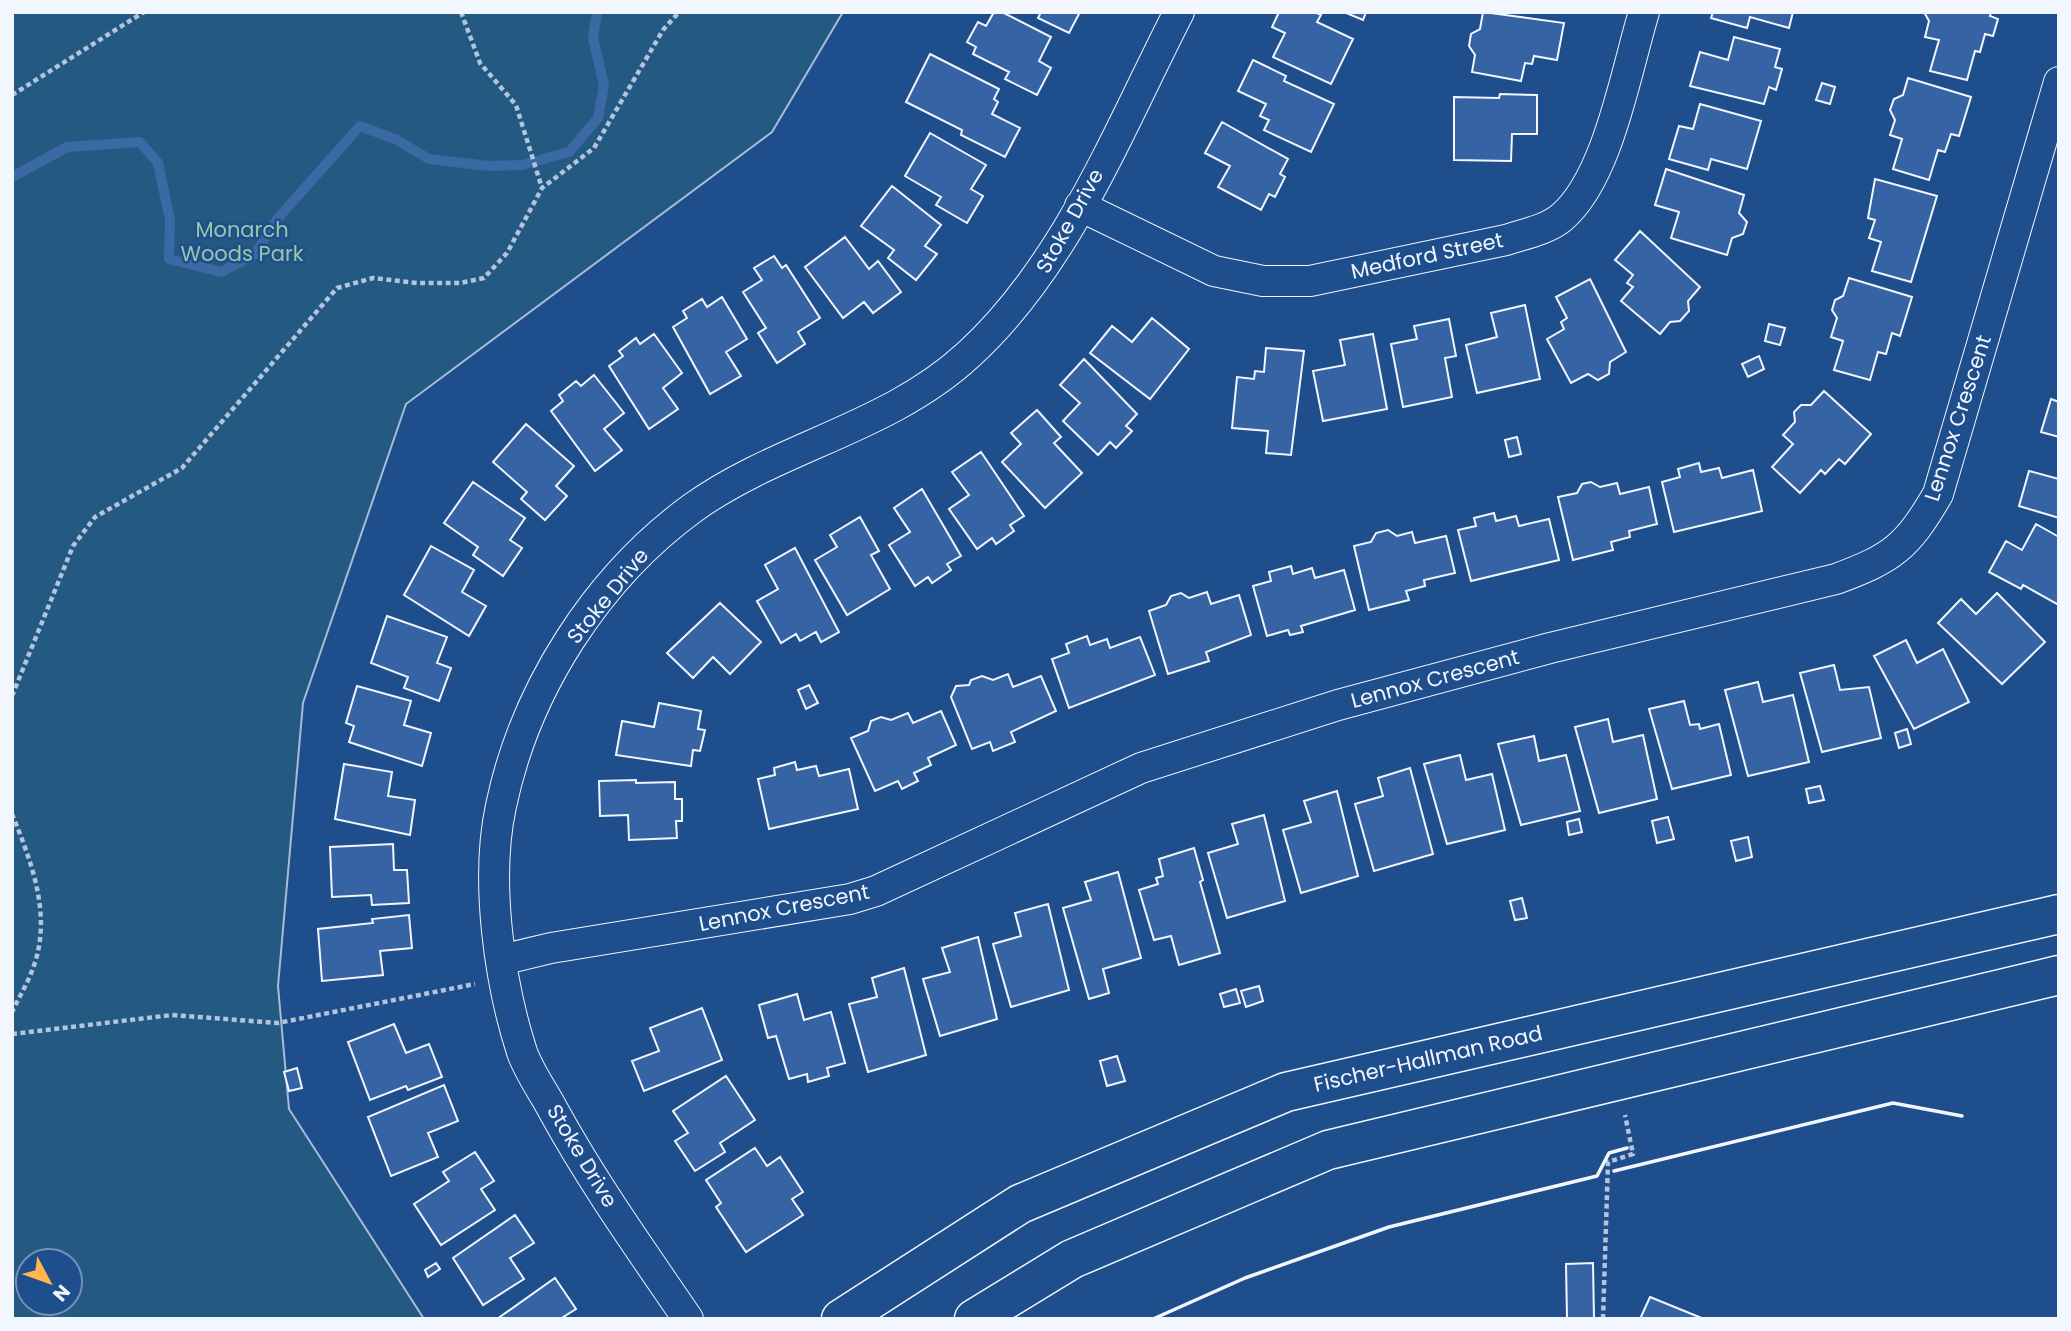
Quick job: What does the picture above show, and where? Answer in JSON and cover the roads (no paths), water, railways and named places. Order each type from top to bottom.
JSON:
[{"type":"main road","name":"Fischer-Hallman Road","points":[[841,1319],[1020,1204],[1286,1092],[2045,917]]},
{"type":"main road","points":[[974,1319],[1072,1259],[1328,1150],[2059,975]]},
{"type":"street","name":"Stoke Drive","points":[[688,1319],[580,1159],[523,1054],[501,960],[494,904],[500,808],[533,705],[580,624],[634,557],[693,508],[731,482],[883,414],[936,382],[967,356],[1032,287],[1058,249],[1179,12]]},
{"type":"street","name":"Medford Street","points":[[1080,206],[1214,271],[1262,281],[1310,281],[1506,240],[1537,230],[1560,219],[1582,195],[1598,167],[1644,12]]},
{"type":"street","name":"Lennox Crescent","points":[[501,960],[551,948],[850,899],[876,891],[1140,768],[1339,705],[1550,648],[1836,579],[1880,563],[1914,534],[1938,494],[2059,82]]},
{"type":"waterway","points":[[12,177],[67,147],[140,142],[158,163],[170,220],[169,259],[221,272],[255,254],[278,218],[360,126],[397,140],[429,159],[489,166],[522,165],[569,152],[598,118],[604,85],[593,38],[597,12]]},
{"type":"park label","name":"Monarch Woods Park","points":[[242,242]]}]
